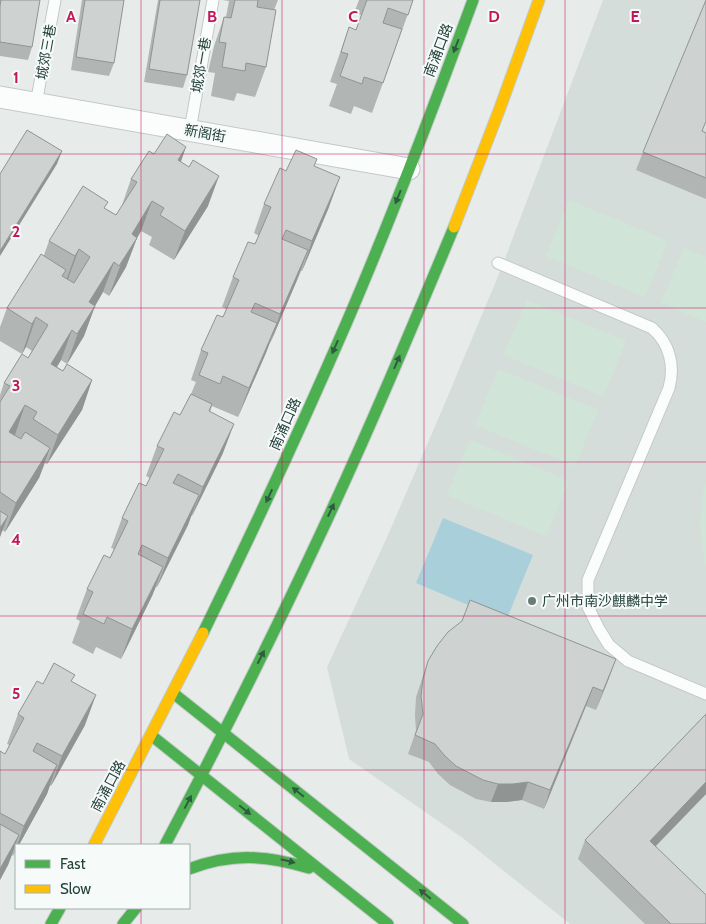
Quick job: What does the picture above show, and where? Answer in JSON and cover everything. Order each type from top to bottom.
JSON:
[{"type":"main road","name":"南涌口路","points":[[95,844],[152,736],[216,608],[284,463],[348,317],[409,168],[473,0]]},
{"type":"main road","points":[[166,844],[202,776],[272,635],[341,489],[406,342],[467,192],[539,0]]},
{"type":"main road","points":[[173,693],[463,924]]},
{"type":"main road","points":[[152,736],[388,924]]},
{"type":"main road","points":[[190,869],[222,858],[244,856],[267,857],[290,861],[311,868],[331,879]]},
{"type":"main road","points":[[51,924],[59,909]]},
{"type":"main road","points":[[123,924],[130,909]]},
{"type":"main road","points":[[123,924],[135,909]]},
{"type":"street","name":"新阁街","points":[[0,97],[409,168]]},
{"type":"lane","name":"城郊三巷","points":[[36,104],[55,0]]},
{"type":"lane","name":"城郊一巷","points":[[190,130],[213,0]]},
{"type":"lane","points":[[498,263],[652,328],[661,336],[666,346],[672,366],[671,382],[588,580],[588,607],[598,629],[609,645],[628,661],[706,694]]},
{"type":"shaded area","name":"广州市南沙麒麟中学","points":[[603,0],[706,0],[706,924],[570,924],[464,839],[349,759],[327,667],[388,535],[501,269]]},
{"type":"green space","points":[[569,200],[668,241],[645,297],[546,256]]},
{"type":"green space","points":[[684,248],[706,257],[706,322],[661,303]]},
{"type":"green space","points":[[527,300],[626,341],[603,396],[504,355]]},
{"type":"green space","points":[[498,369],[598,410],[575,466],[475,425]]},
{"type":"green space","points":[[470,440],[569,481],[546,536],[447,495]]},
{"type":"green space","points":[[706,481],[706,565],[703,555],[700,523]]},
{"type":"water","points":[[443,518],[533,555],[506,621],[416,583]]},
{"type":"building","points":[[1,0],[40,0],[32,47],[0,42]]},
{"type":"building","points":[[85,0],[124,0],[114,63],[76,57]]},
{"type":"building","points":[[160,0],[200,0],[187,75],[149,69]]},
{"type":"building","points":[[235,0],[258,0],[257,7],[276,10],[266,67],[246,63],[245,71],[222,67],[226,43],[219,42],[224,17],[231,18]]},
{"type":"building","points":[[367,0],[413,0],[408,15],[388,8],[383,23],[402,29],[383,83],[364,77],[362,84],[340,76],[348,54],[341,52],[349,27],[356,30]]},
{"type":"building","points":[[706,0],[706,121],[702,131],[706,133],[706,178],[643,152]]},
{"type":"building","points":[[27,130],[62,151],[0,251],[0,174]]},
{"type":"building","points":[[167,134],[186,147],[178,160],[189,167],[193,160],[219,176],[185,231],[160,215],[164,208],[152,201],[132,234],[137,238],[119,266],[114,262],[89,302],[95,306],[77,334],[72,330],[51,364],[63,371],[67,364],[92,380],[58,435],[33,419],[37,412],[25,405],[9,432],[21,439],[25,432],[50,448],[16,503],[0,492],[0,402],[10,386],[4,383],[22,354],[28,358],[48,325],[36,317],[32,324],[7,308],[41,254],[66,270],[62,276],[74,283],[90,257],[79,249],[75,256],[49,241],[83,186],[108,202],[104,208],[116,215],[137,182],[131,179],[149,151],[154,154]]},
{"type":"building","points":[[296,150],[317,159],[314,166],[340,177],[312,241],[286,230],[282,239],[308,250],[280,314],[255,303],[251,312],[277,323],[249,388],[223,376],[220,384],[199,375],[208,353],[201,350],[217,315],[223,317],[239,280],[233,277],[248,242],[255,244],[271,207],[264,204],[280,168],[286,171]]},
{"type":"building","points":[[191,394],[212,404],[209,411],[234,424],[203,487],[178,474],[173,483],[199,495],[168,558],[142,545],[138,554],[163,567],[132,629],[107,617],[104,624],[83,614],[93,592],[87,589],[104,555],[110,558],[128,521],[122,518],[139,483],[146,486],[164,449],[157,446],[174,412],[180,415]]},
{"type":"building","points":[[0,511],[8,516],[0,528]]},
{"type":"building","points":[[470,600],[616,659],[603,691],[593,687],[550,790],[528,782],[498,784],[483,780],[456,766],[435,744],[415,735],[423,714],[421,696],[428,661],[448,632],[462,621]]},
{"type":"building","points":[[54,663],[75,675],[71,681],[96,695],[62,756],[37,743],[33,751],[57,765],[24,826],[0,813],[0,751],[5,754],[24,718],[18,714],[37,681],[43,684]]},
{"type":"building","points":[[706,714],[706,782],[650,841],[706,895],[706,924],[671,924],[585,840]]},
{"type":"building","points":[[0,824],[19,835],[0,869]]},
{"type":"traffic: fast","points":[[203,633],[312,402],[346,324],[412,163],[473,0]]},
{"type":"traffic: fast","points":[[166,844],[283,613],[338,497],[454,227]]},
{"type":"traffic: fast","points":[[173,693],[463,924]]},
{"type":"traffic: fast","points":[[152,736],[388,924]]},
{"type":"traffic: fast","points":[[190,869],[220,860],[235,858],[278,860],[309,868]]},
{"type":"traffic: fast","points":[[51,924],[59,909]]},
{"type":"traffic: fast","points":[[123,924],[135,909]]},
{"type":"traffic: slow","points":[[454,227],[539,0]]},
{"type":"traffic: slow","points":[[95,844],[203,633]]},
{"type":"place","name":"广州市南沙麒麟中学","points":[[532,601]]}]
